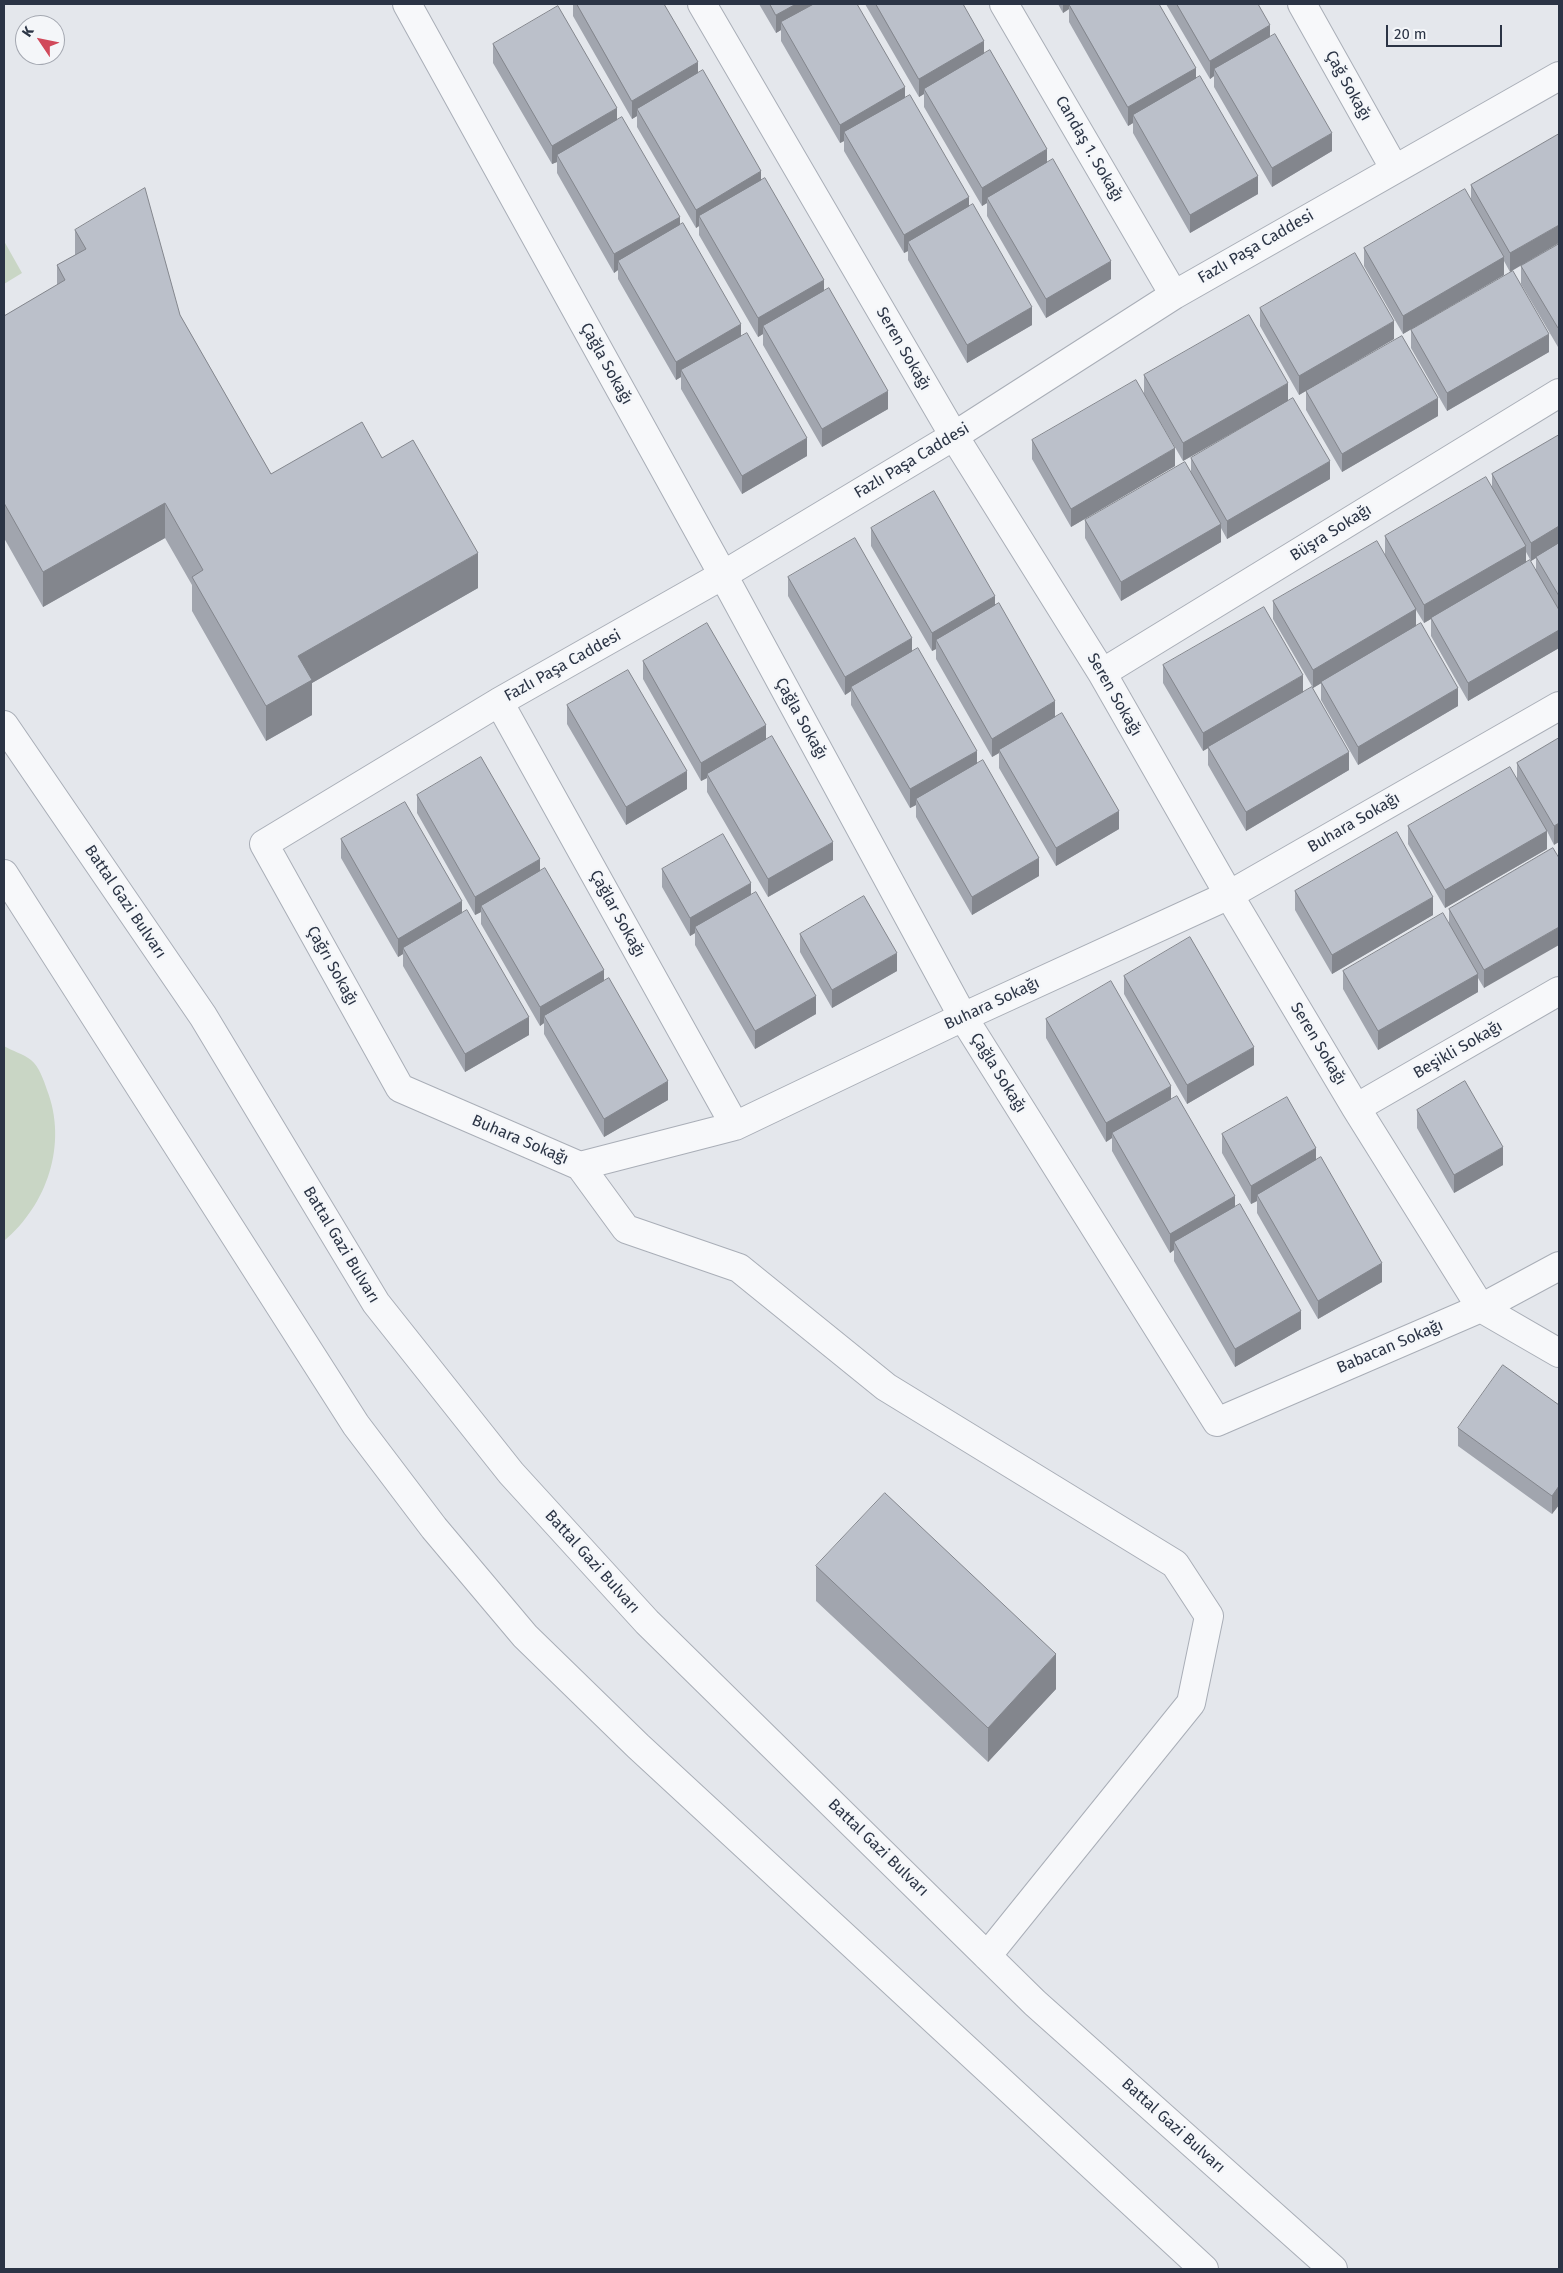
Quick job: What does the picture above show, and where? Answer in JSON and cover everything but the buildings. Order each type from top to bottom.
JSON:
[{"type":"street","name":"Çağla Sokağı","points":[[407,4],[723,575],[963,1017],[1217,1422]]},
{"type":"street","name":"Seren Sokağı","points":[[702,4],[954,436],[1102,673],[1229,895],[1356,1108],[1481,1308],[1559,1353]]},
{"type":"street","name":"Candaş 1. Sokağı","points":[[1004,4],[1174,295]]},
{"type":"street","name":"Çağ Sokağı","points":[[1302,4],[1394,168]]},
{"type":"street","name":"Fazlı Paşa Caddesi","points":[[264,844],[499,702],[723,575],[954,436],[1174,295],[1394,168],[1559,76]]},
{"type":"street","name":"Büşra Sokağı","points":[[1102,673],[1559,393]]},
{"type":"street","name":"Çağlar Sokağı","points":[[499,702],[735,1126]]},
{"type":"street","name":"Buhara Sokağı","points":[[400,1088],[580,1166],[735,1126],[963,1017],[1229,895],[1559,706]]},
{"type":"street","name":"Battal Gazi Bulvarı","points":[[4,724],[203,1016],[376,1303],[511,1473],[647,1622],[1035,2003],[1333,2269]]},
{"type":"street","name":"Çağrı Sokağı","points":[[264,844],[400,1088]]},
{"type":"street","points":[[4,874],[356,1425],[434,1528],[525,1636],[638,1746],[1204,2269]]},
{"type":"street","name":"Beşikli Sokağı","points":[[1356,1108],[1559,992]]},
{"type":"street","points":[[580,1166],[626,1229],[739,1268],[886,1387],[1175,1564],[1209,1616],[1191,1703],[987,1956]]},
{"type":"street","name":"Babacan Sokağı","points":[[1217,1422],[1481,1308],[1559,1266]]},
{"type":"green space","points":[[4,241],[22,273],[4,284]]},
{"type":"green space","points":[[4,1046],[28,1058],[39,1070],[53,1111],[55,1131],[54,1152],[50,1172],[42,1192],[32,1210],[4,1241]]}]
